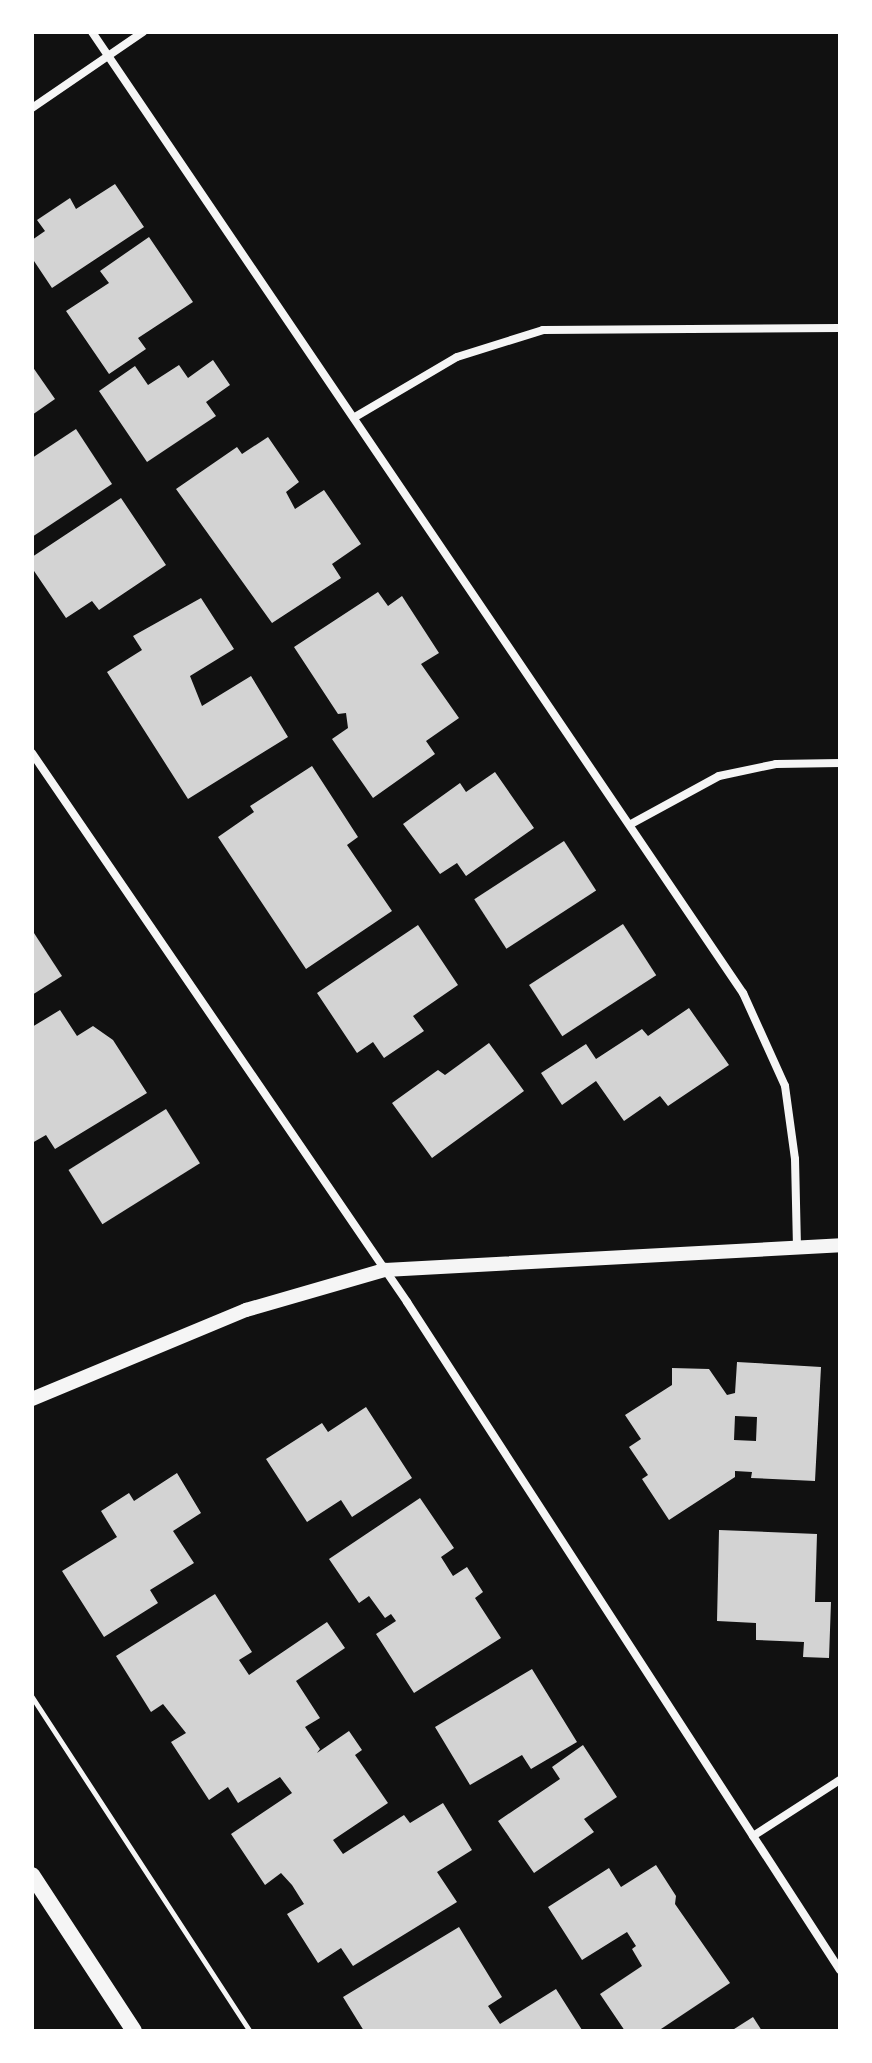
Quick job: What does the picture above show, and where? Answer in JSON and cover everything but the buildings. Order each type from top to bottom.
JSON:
[{"type":"main road","points":[[32,1875],[134,2031]]},
{"type":"street","points":[[92,32],[713,944],[768,1038],[792,1123],[797,1245]]},
{"type":"street","points":[[32,108],[143,32]]},
{"type":"street","points":[[355,417],[457,357],[543,330],[840,328]]},
{"type":"street","points":[[32,753],[385,1270],[840,1970]]},
{"type":"street","points":[[631,824],[719,776],[776,764],[840,763]]},
{"type":"street","points":[[32,1399],[246,1310],[385,1270],[840,1245]]},
{"type":"street","points":[[753,1836],[840,1780]]},
{"type":"path","points":[[32,1697],[250,2031]]}]
